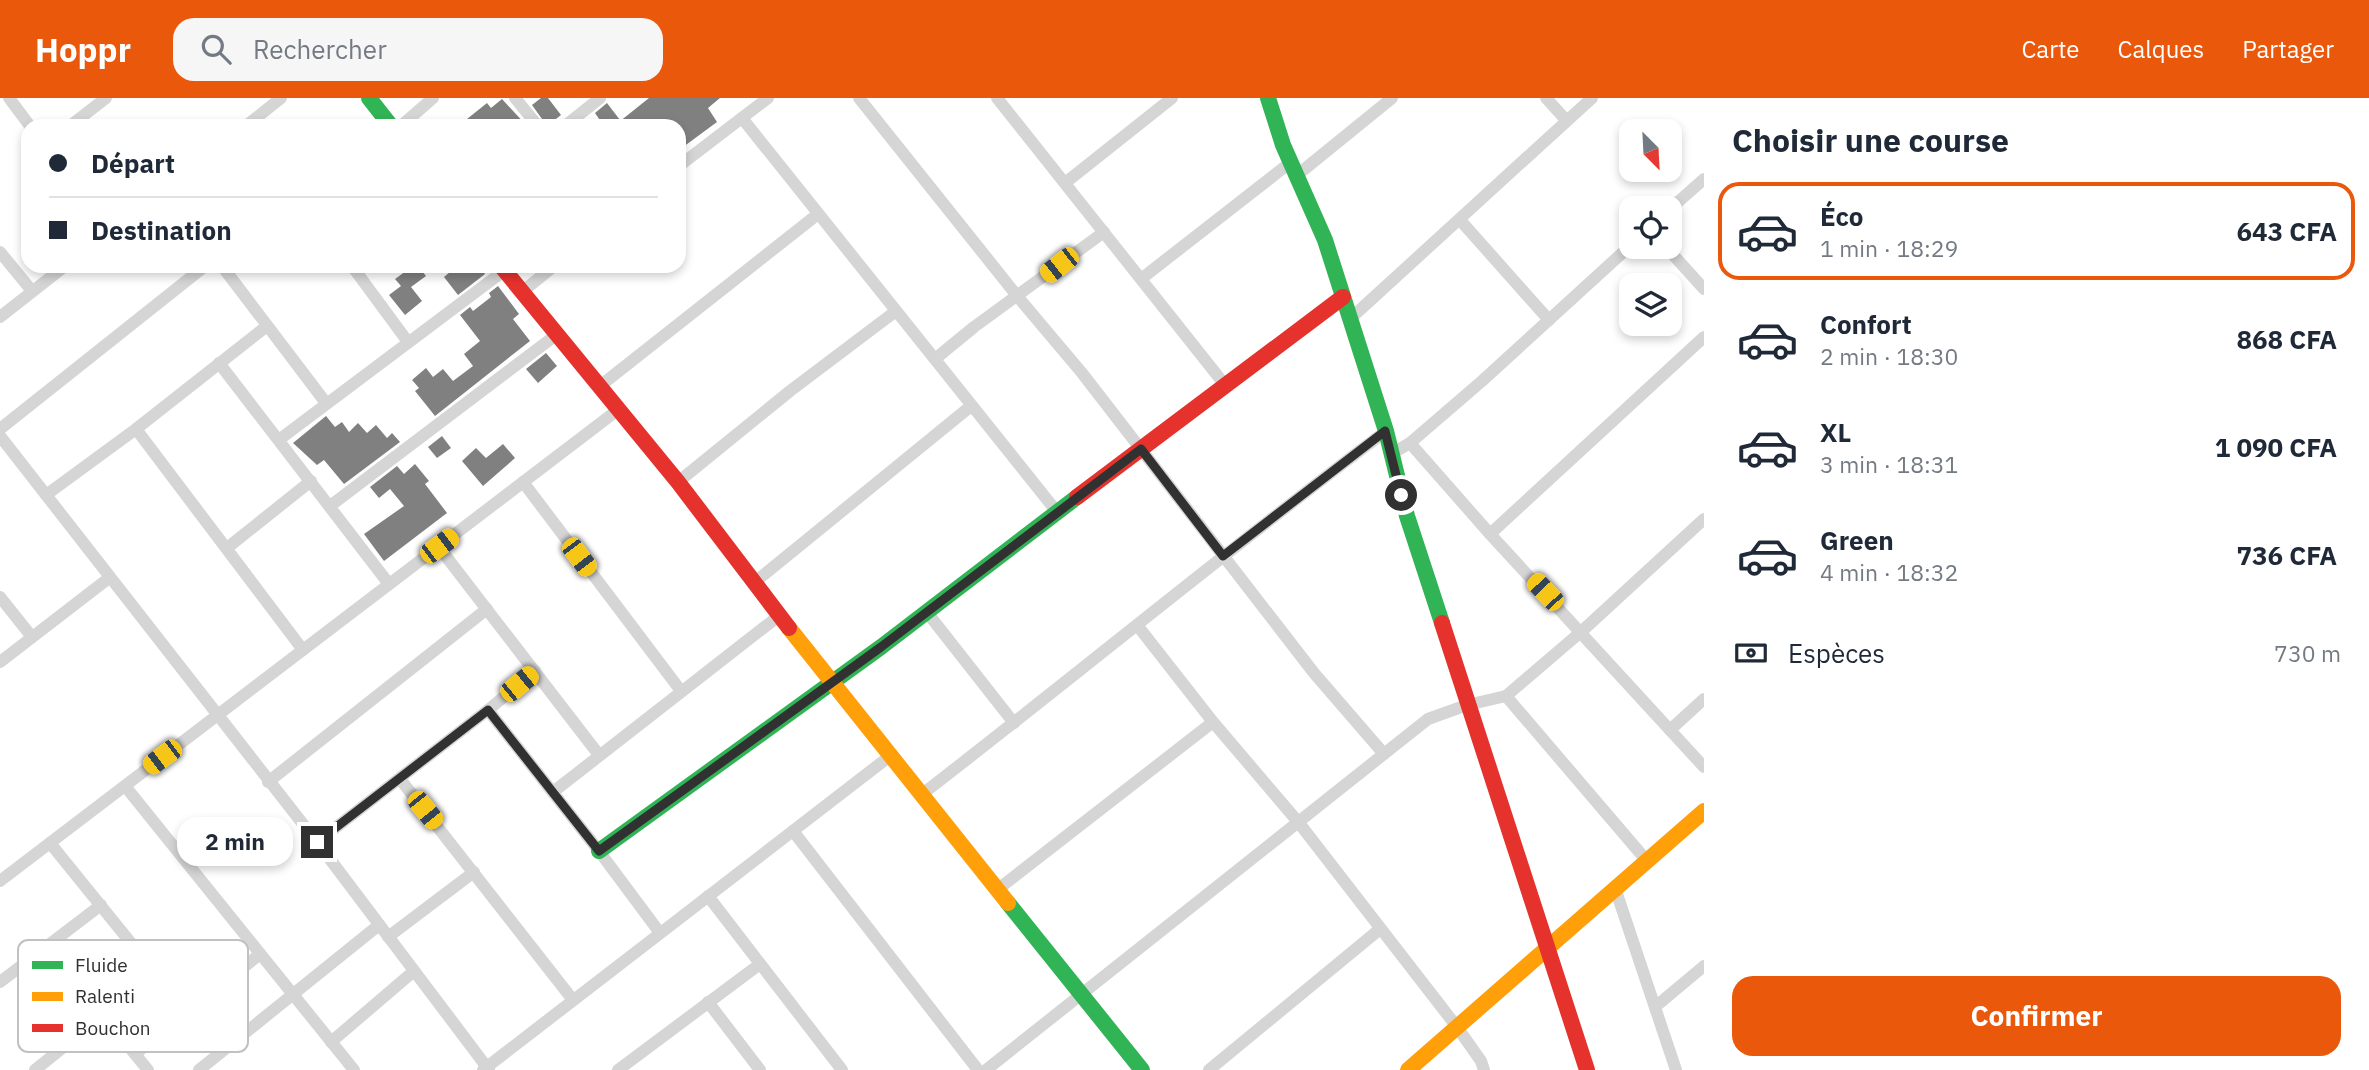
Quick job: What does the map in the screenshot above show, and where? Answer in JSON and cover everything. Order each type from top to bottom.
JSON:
[{"type":"street","points":[[9,98],[25,119]]},
{"type":"street","points":[[79,119],[106,98]]},
{"type":"street","points":[[255,119],[281,98]]},
{"type":"street","points":[[369,98],[386,119]]},
{"type":"street","points":[[409,119],[433,98]]},
{"type":"street","points":[[515,98],[532,119]]},
{"type":"street","points":[[574,119],[600,98]]},
{"type":"street","points":[[686,161],[768,98]]},
{"type":"street","points":[[859,98],[1082,373],[1314,673],[1384,754]]},
{"type":"street","points":[[997,98],[1225,385]]},
{"type":"street","points":[[1065,183],[1172,98]]},
{"type":"street","points":[[1268,98],[1283,145],[1325,240],[1385,431],[1407,516],[1587,1070]]},
{"type":"street","points":[[1141,279],[1392,98]]},
{"type":"street","points":[[1546,98],[1566,120]]},
{"type":"street","points":[[1350,318],[1591,98]]},
{"type":"street","points":[[742,118],[1058,512]]},
{"type":"street","points":[[1682,198],[1704,179]]},
{"type":"street","points":[[600,386],[818,214]]},
{"type":"street","points":[[1460,220],[1549,320]]},
{"type":"street","points":[[935,359],[974,327],[1104,232]]},
{"type":"street","points":[[0,252],[32,291]]},
{"type":"street","points":[[1391,454],[1410,443],[1619,256]]},
{"type":"street","points":[[1677,259],[1704,289]]},
{"type":"street","points":[[0,317],[56,273]]},
{"type":"street","points":[[0,429],[196,273]]},
{"type":"street","points":[[227,273],[326,403]]},
{"type":"street","points":[[357,273],[408,342]]},
{"type":"street","points":[[280,439],[497,273]]},
{"type":"street","points":[[507,273],[678,482],[831,683],[1142,1070]]},
{"type":"street","points":[[523,291],[545,273]]},
{"type":"street","points":[[599,851],[831,683],[1343,298]]},
{"type":"street","points":[[678,482],[790,391],[896,311]]},
{"type":"street","points":[[46,495],[136,429],[267,326]]},
{"type":"street","points":[[330,506],[556,335]]},
{"type":"street","points":[[1490,534],[1704,337]]},
{"type":"street","points":[[219,363],[389,584]]},
{"type":"street","points":[[755,582],[971,406]]},
{"type":"street","points":[[2,875],[50,843],[619,409]]},
{"type":"street","points":[[136,429],[303,650]]},
{"type":"street","points":[[921,794],[1385,431]]},
{"type":"street","points":[[0,436],[317,842],[486,1069],[890,756]]},
{"type":"street","points":[[1410,443],[1704,766]]},
{"type":"street","points":[[227,548],[311,481]]},
{"type":"street","points":[[523,482],[681,691]]},
{"type":"street","points":[[986,1070],[1428,719],[1467,705],[1506,696],[1582,631],[1704,519]]},
{"type":"street","points":[[439,546],[599,755]]},
{"type":"street","points":[[0,662],[109,578]]},
{"type":"street","points":[[0,597],[32,637]]},
{"type":"street","points":[[268,782],[487,609]]},
{"type":"street","points":[[926,611],[1014,723]]},
{"type":"street","points":[[553,792],[780,615]]},
{"type":"street","points":[[1137,625],[1213,722],[1299,823],[1457,1027],[1481,1061],[1484,1070]]},
{"type":"street","points":[[317,842],[535,671]]},
{"type":"street","points":[[1506,696],[1647,861]]},
{"type":"street","points":[[1670,730],[1704,699]]},
{"type":"street","points":[[488,710],[660,933]]},
{"type":"street","points":[[997,890],[1213,722]]},
{"type":"street","points":[[400,779],[573,1000]]},
{"type":"street","points":[[125,786],[354,1070]]},
{"type":"street","points":[[1408,1070],[1704,811]]},
{"type":"street","points":[[793,831],[978,1070]]},
{"type":"street","points":[[50,843],[129,940]]},
{"type":"street","points":[[388,937],[474,872]]},
{"type":"street","points":[[1615,888],[1676,1070]]},
{"type":"street","points":[[708,896],[842,1070]]},
{"type":"street","points":[[55,940],[101,905]]},
{"type":"street","points":[[248,1031],[379,925]]},
{"type":"street","points":[[1209,1070],[1380,929]]},
{"type":"street","points":[[248,964],[260,954]]},
{"type":"street","points":[[623,1069],[760,964]]},
{"type":"street","points":[[1655,1007],[1704,966]]},
{"type":"street","points":[[0,982],[18,968]]},
{"type":"street","points":[[331,1042],[414,971]]},
{"type":"street","points":[[708,1002],[760,1070]]},
{"type":"street","points":[[39,1069],[59,1052]]},
{"type":"street","points":[[137,1052],[135,1054],[148,1070]]},
{"type":"street","points":[[200,1070],[220,1053]]},
{"type":"building","points":[[541,98],[548,98],[561,115],[556,119],[542,119],[532,105]]},
{"type":"building","points":[[649,98],[720,98],[708,108],[717,122],[686,145],[686,119],[623,119]]},
{"type":"building","points":[[502,99],[521,119],[467,119],[487,103],[491,108]]},
{"type":"building","points":[[607,103],[619,119],[599,119],[595,113]]},
{"type":"building","points":[[403,273],[424,273],[426,276],[411,287],[422,301],[405,315],[389,295],[401,286],[395,279]]},
{"type":"building","points":[[449,273],[485,274],[458,295],[444,277]]},
{"type":"building","points":[[498,286],[519,314],[513,319],[530,341],[435,416],[415,391],[419,388],[412,380],[426,368],[433,377],[443,369],[453,381],[473,366],[464,354],[480,341],[460,315],[470,307],[473,311],[491,297],[489,293]]},
{"type":"building","points":[[546,353],[557,366],[538,383],[526,369]]},
{"type":"building","points":[[326,416],[335,427],[342,422],[349,432],[358,423],[367,433],[376,425],[387,438],[392,433],[400,442],[344,484],[324,460],[317,465],[293,443]]},
{"type":"building","points":[[442,436],[451,448],[437,458],[428,447]]},
{"type":"building","points":[[503,444],[515,458],[483,486],[462,461],[476,448],[486,458]]},
{"type":"building","points":[[415,464],[429,481],[425,484],[447,513],[384,561],[364,534],[404,506],[390,489],[379,498],[370,487],[397,466],[404,474]]},
{"type":"traffic: fast","points":[[369,98],[386,119]]},
{"type":"traffic: fast","points":[[1268,98],[1283,145],[1325,240],[1386,431],[1407,516],[1442,623]]},
{"type":"traffic: fast","points":[[599,851],[881,647],[1077,497]]},
{"type":"traffic: fast","points":[[1008,903],[1142,1070]]},
{"type":"traffic: slow","points":[[789,628],[1008,903]]},
{"type":"traffic: slow","points":[[1408,1070],[1704,811]]},
{"type":"traffic: jam","points":[[507,273],[678,482],[789,628]]},
{"type":"traffic: jam","points":[[1077,497],[1343,297]]},
{"type":"traffic: jam","points":[[1442,623],[1587,1070]]},
{"type":"route","points":[[317,842],[488,710],[599,851],[881,647],[1141,449],[1223,556],[1385,431],[1401,495]]}]
